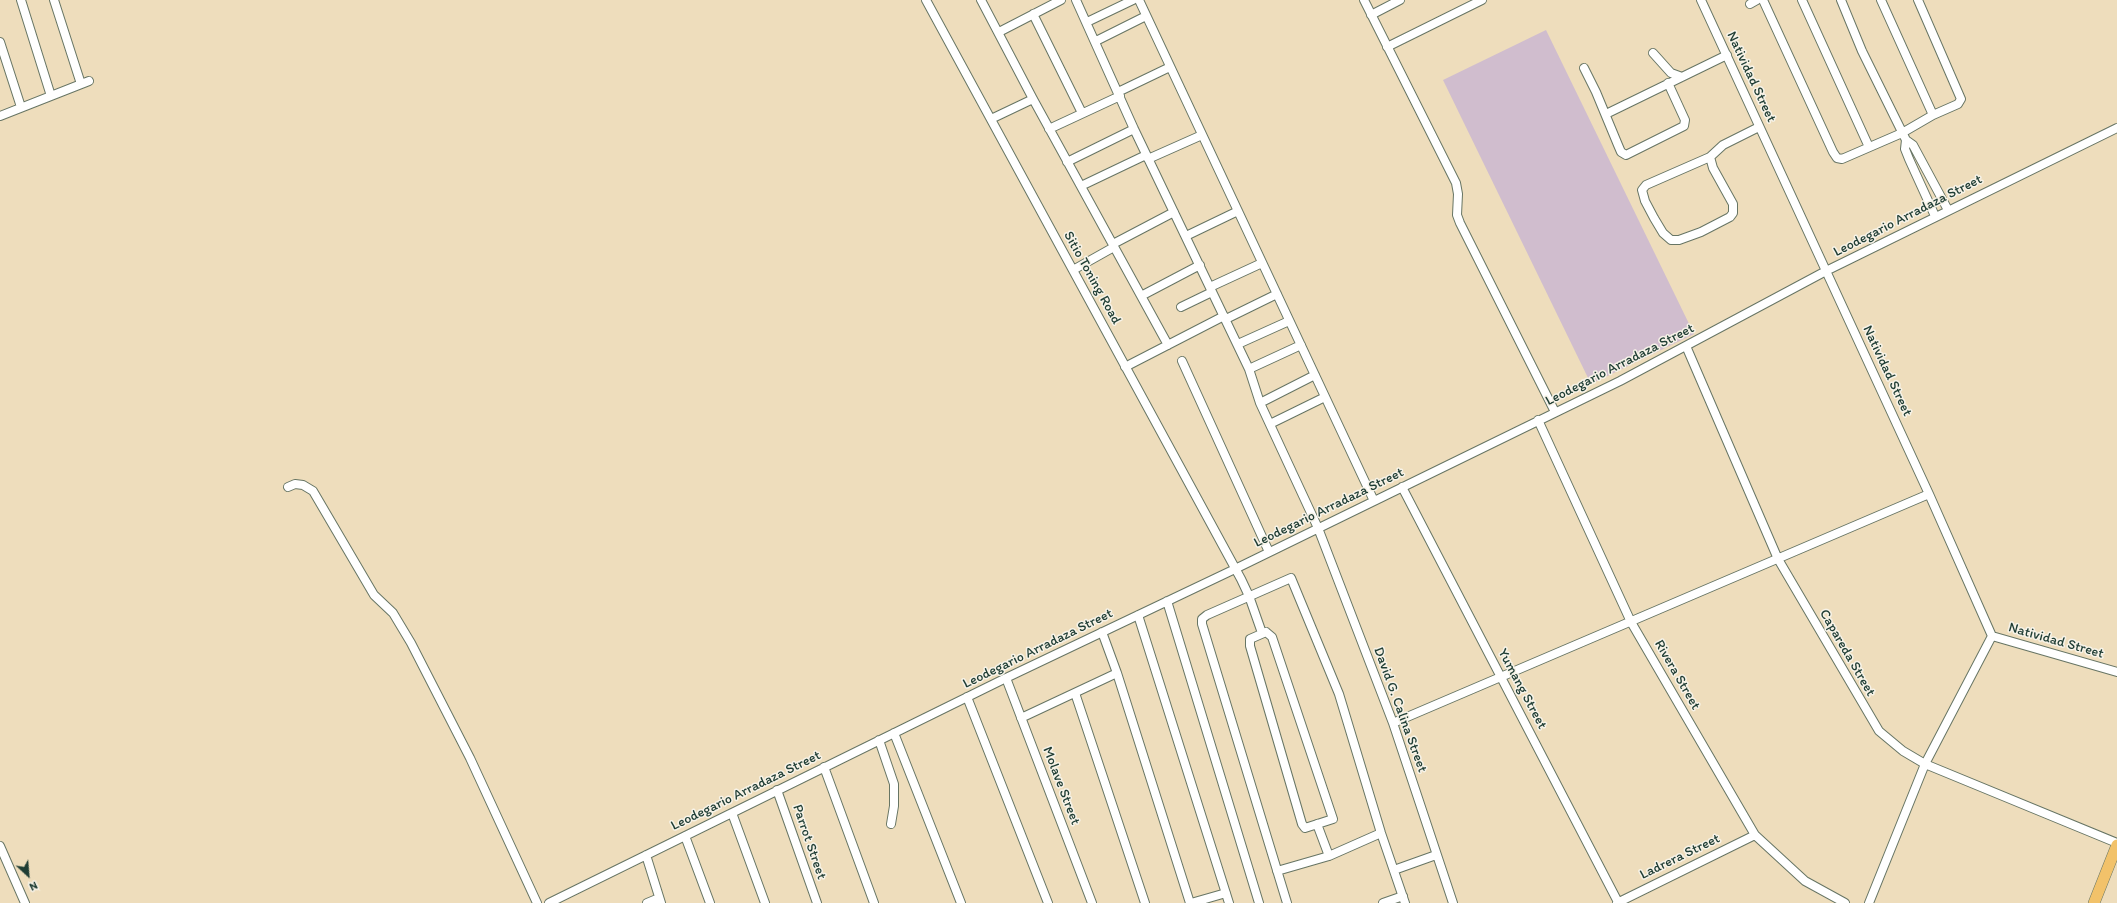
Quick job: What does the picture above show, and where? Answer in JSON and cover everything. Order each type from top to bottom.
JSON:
[{"type":"main road","points":[[2094,903],[2117,844]]},
{"type":"street","points":[[21,0],[51,96]]},
{"type":"street","points":[[54,0],[80,84]]},
{"type":"street","name":"Sitio Toning Road","points":[[926,0],[1235,569],[1249,596],[1262,633]]},
{"type":"street","points":[[982,0],[1049,129],[1168,345]]},
{"type":"street","points":[[999,32],[1061,0]]},
{"type":"street","name":"David G. Calina Street","points":[[1076,0],[1147,157],[1238,344],[1249,369],[1260,403],[1318,528],[1393,724],[1453,903]]},
{"type":"street","points":[[1087,22],[1133,0]]},
{"type":"street","points":[[1139,0],[1374,501]]},
{"type":"street","points":[[1364,0],[1456,183],[1458,194],[1457,215],[1460,223],[1555,412]]},
{"type":"street","points":[[1371,15],[1400,0]]},
{"type":"street","points":[[1387,47],[1482,0]]},
{"type":"street","name":"Natividad Street","points":[[1701,0],[1929,494],[1992,636],[2117,672]]},
{"type":"street","points":[[1763,0],[1837,158],[1842,159],[1869,147],[1904,136],[1933,115],[1958,104],[1961,99],[1918,0]]},
{"type":"street","points":[[1802,0],[1869,147]]},
{"type":"street","points":[[1841,0],[1862,51],[1904,136],[1913,145],[1948,210]]},
{"type":"street","points":[[1882,0],[1933,115]]},
{"type":"street","points":[[1033,14],[1082,113]]},
{"type":"street","points":[[1096,42],[1146,16]]},
{"type":"street","points":[[0,42],[21,107]]},
{"type":"street","points":[[1653,53],[1671,73],[1682,77]]},
{"type":"street","points":[[1606,114],[1727,55]]},
{"type":"street","points":[[1049,129],[1170,67]]},
{"type":"street","points":[[1584,68],[1606,114],[1621,152],[1626,155],[1630,155],[1684,126],[1685,120],[1668,83]]},
{"type":"street","points":[[0,116],[89,81]]},
{"type":"street","points":[[991,119],[1033,99]]},
{"type":"street","points":[[1710,157],[1713,168],[1732,204],[1733,213],[1730,217],[1701,232],[1679,240],[1671,240],[1663,233],[1654,218],[1645,201],[1642,190],[1646,185],[1710,157],[1722,144],[1759,127]]},
{"type":"street","name":"Leodegario Arradaza Street","points":[[549,903],[967,697],[1235,569],[1555,412],[1686,346],[1826,271],[1935,216],[2117,128]]},
{"type":"street","points":[[1067,162],[1134,129]]},
{"type":"street","points":[[1081,186],[1202,135]]},
{"type":"street","points":[[1904,136],[1905,149],[1935,216]]},
{"type":"street","points":[[1186,236],[1238,211]]},
{"type":"street","points":[[1073,270],[1174,212]]},
{"type":"street","points":[[1182,307],[1211,289],[1262,263]]},
{"type":"street","points":[[1141,296],[1200,265]]},
{"type":"street","points":[[1125,367],[1168,345],[1277,294]]},
{"type":"street","points":[[1238,344],[1289,321]]},
{"type":"street","points":[[1249,369],[1300,345]]},
{"type":"street","name":"Capareda Street","points":[[1686,346],[1778,559],[1879,731],[1903,751],[1925,764],[2117,844]]},
{"type":"street","points":[[1182,361],[1269,552]]},
{"type":"street","points":[[1260,403],[1315,375]]},
{"type":"street","points":[[1270,424],[1325,397]]},
{"type":"street","name":"Rivera Street","points":[[1538,420],[1631,622],[1756,835],[1805,881],[1845,903]]},
{"type":"street","points":[[288,487],[295,484],[303,485],[313,491],[374,595],[393,613],[411,643],[470,758],[537,903]]},
{"type":"street","name":"Yumang Street","points":[[1402,487],[1618,903]]},
{"type":"street","points":[[1393,724],[1929,494]]},
{"type":"street","points":[[1287,903],[1202,624],[1202,619],[1207,615],[1291,578],[1339,694],[1381,833],[1404,899],[1383,903]]},
{"type":"street","points":[[1167,601],[1259,903]]},
{"type":"street","points":[[1138,615],[1229,903]]},
{"type":"street","points":[[1102,632],[1117,673],[1190,903],[1226,893]]},
{"type":"street","points":[[1262,633],[1270,633],[1272,637],[1333,819],[1305,828],[1303,827],[1249,641],[1262,633]]},
{"type":"street","points":[[1869,903],[1925,764],[1992,636]]},
{"type":"street","points":[[1021,718],[1117,673]]},
{"type":"street","name":"Molave Street","points":[[1006,678],[1092,903]]},
{"type":"street","points":[[1075,693],[1145,903]]},
{"type":"street","points":[[967,697],[1048,903]]},
{"type":"street","points":[[894,733],[961,903]]},
{"type":"street","points":[[879,740],[894,784],[894,806],[891,824]]},
{"type":"street","points":[[824,767],[874,903]]},
{"type":"street","name":"Parrot Street","points":[[777,790],[817,903]]},
{"type":"street","points":[[732,813],[765,903]]},
{"type":"street","points":[[1317,824],[1329,856]]},
{"type":"street","points":[[1277,871],[1329,856],[1381,833]]},
{"type":"street","name":"Ladrera Street","points":[[1618,903],[1756,835]]},
{"type":"street","points":[[685,836],[710,903]]},
{"type":"street","points":[[0,846],[3,861],[25,903]]},
{"type":"street","points":[[1393,868],[1436,852]]},
{"type":"street","points":[[646,855],[660,900],[647,903]]},
{"type":"shaded area","points":[[1546,30],[1694,334],[1591,384],[1443,80]]}]
